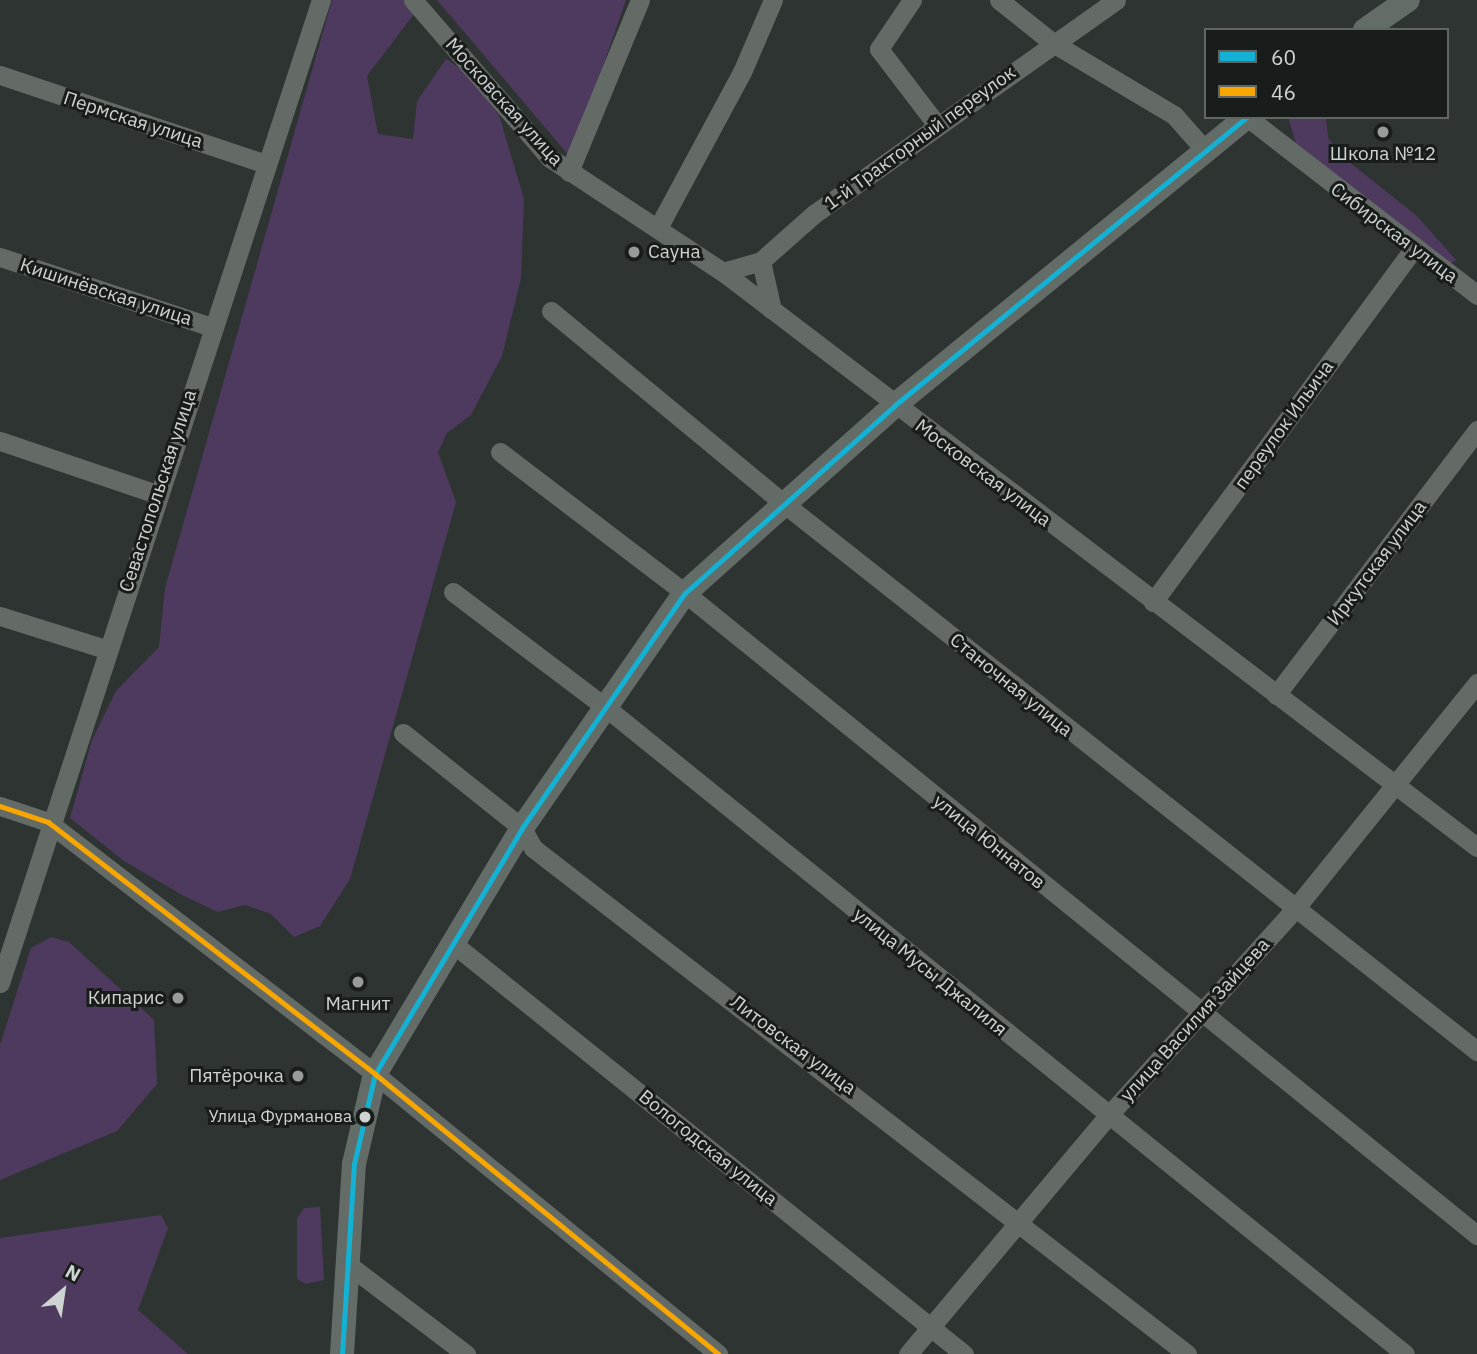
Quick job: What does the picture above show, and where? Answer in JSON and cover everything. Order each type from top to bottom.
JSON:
[{"type":"main road","points":[[1368,28],[1408,0]]},
{"type":"main road","points":[[342,1354],[354,1164],[375,1074],[451,942],[522,828],[604,706],[685,593],[782,502],[895,405],[1204,149],[1244,119]]},
{"type":"street","name":"Севастопольская улица","points":[[0,983],[48,822],[321,0]]},
{"type":"street","name":"Московская улица","points":[[413,0],[550,158],[659,226],[723,272],[1477,848]]},
{"type":"street","points":[[569,172],[640,0]]},
{"type":"street","points":[[659,226],[742,72],[773,0]]},
{"type":"street","points":[[912,0],[878,48],[937,125]]},
{"type":"street","points":[[999,0],[1052,43],[1174,115],[1204,149]]},
{"type":"street","name":"1-й Тракторный переулок","points":[[723,272],[761,261],[937,125],[1116,0]]},
{"type":"street","name":"Пермская улица","points":[[0,75],[266,164]]},
{"type":"street","name":"Сибирская улица","points":[[1250,119],[1477,296]]},
{"type":"street","name":"переулок Ильича","points":[[1153,602],[1414,248]]},
{"type":"street","name":"Кишинёвская улица","points":[[0,257],[212,327]]},
{"type":"street","points":[[761,261],[772,310]]},
{"type":"street","name":"Станочная улица","points":[[551,311],[782,502],[1294,911],[1477,1051]]},
{"type":"street","name":"Иркутская улица","points":[[1276,695],[1477,430]]},
{"type":"street","points":[[0,441],[157,494]]},
{"type":"street","name":"улица Юннатов","points":[[500,452],[685,593],[1201,1015],[1477,1235]]},
{"type":"street","name":"улица Мусы Джалиля","points":[[453,592],[604,706],[1107,1117],[1405,1354]]},
{"type":"street","points":[[0,616],[105,649]]},
{"type":"street","name":"улица Василия Зайцева","points":[[908,1354],[1107,1117],[1294,911],[1477,683]]},
{"type":"street","name":"Литовская улица","points":[[403,733],[522,828],[533,848],[1020,1219],[1187,1354]]},
{"type":"street","points":[[0,806],[48,822],[375,1074],[718,1354]]},
{"type":"street","name":"Вологодская улица","points":[[451,942],[964,1354]]},
{"type":"street","points":[[346,1263],[466,1354]]},
{"type":"shaded area","points":[[332,0],[406,0],[417,10],[367,76],[378,134],[413,139],[417,101],[446,59],[467,73],[499,115],[524,199],[521,278],[502,356],[471,415],[447,433],[438,452],[456,502],[350,879],[320,926],[294,937],[271,914],[245,905],[218,912],[184,896],[124,861],[70,818],[92,740],[116,691],[159,647],[165,588]]},
{"type":"shaded area","points":[[437,0],[626,0],[571,158]]},
{"type":"shaded area","points":[[1289,119],[1326,119],[1328,138],[1343,157],[1417,216],[1456,260],[1449,264],[1296,143]]},
{"type":"shaded area","points":[[51,937],[69,942],[154,1020],[157,1084],[117,1131],[0,1180],[0,1045],[31,948]]},
{"type":"shaded area","points":[[320,1207],[324,1280],[306,1284],[297,1279],[297,1218],[304,1208]]},
{"type":"shaded area","points":[[161,1215],[168,1228],[138,1310],[188,1354],[0,1354],[0,1238]]},
{"type":"transit line","name":"60","points":[[342,1354],[354,1164],[375,1074],[522,828],[685,593],[895,405],[1245,119]]},
{"type":"transit line","name":"46","points":[[0,806],[48,822],[375,1074],[718,1354]]},
{"type":"place","name":"Школа №12","points":[[1383,132]]},
{"type":"place","name":"Сауна","points":[[634,252]]},
{"type":"place","name":"Магнит","points":[[358,982]]},
{"type":"place","name":"Кипарис","points":[[178,998]]},
{"type":"place","name":"Пятёрочка","points":[[298,1076]]},
{"type":"place","name":"Улица Фурманова","points":[[365,1117]]}]
